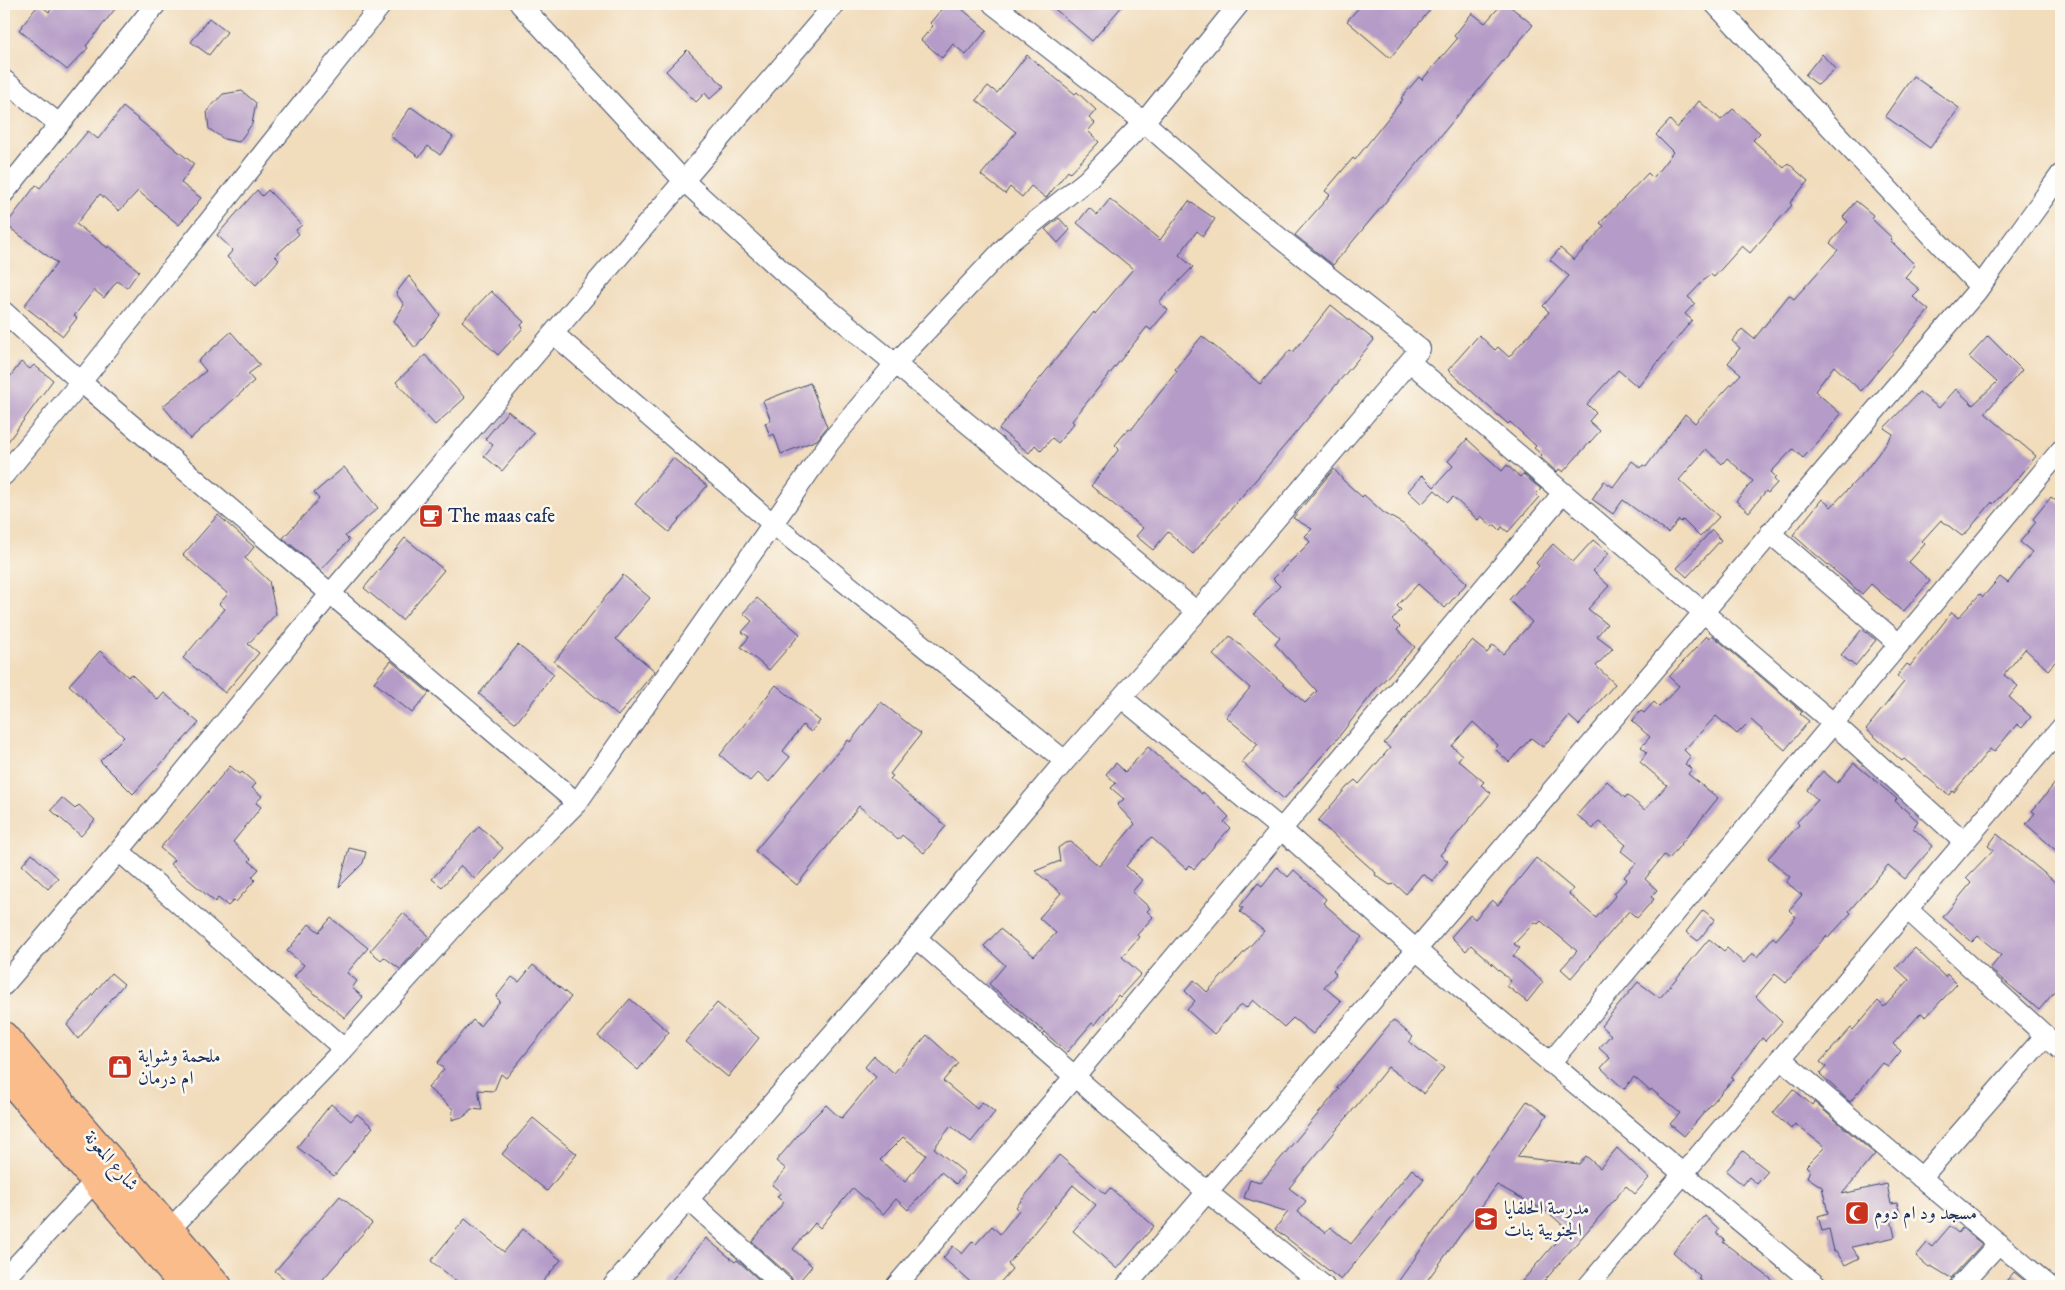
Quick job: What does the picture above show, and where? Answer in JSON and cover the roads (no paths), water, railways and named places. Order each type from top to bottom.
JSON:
[{"type":"highway","name":"شارع المعونة","points":[[4,1036],[218,1286]]},
{"type":"highway","name":"شارع المعونة","points":[[4,1073],[184,1286]]},
{"type":"street","points":[[4,193],[156,4]]},
{"type":"street","points":[[4,475],[81,382],[382,4]]},
{"type":"street","points":[[520,4],[683,180],[781,270],[1197,612]]},
{"type":"street","points":[[4,985],[119,851],[331,594],[835,4]]},
{"type":"street","points":[[613,1286],[916,938],[1065,761],[1197,612],[1420,349],[1247,212],[1144,122],[993,4]]},
{"type":"street","points":[[170,1229],[344,1048],[460,919],[577,803],[830,442],[895,364],[1011,241],[1087,180],[1144,122],[1239,4]]},
{"type":"street","points":[[1715,4],[1980,287]]},
{"type":"street","points":[[4,80],[59,124]]},
{"type":"street","points":[[1126,1286],[1416,950],[1980,287],[2061,174]]},
{"type":"street","points":[[4,312],[81,382],[577,803]]},
{"type":"street","points":[[554,334],[774,524],[1065,761]]},
{"type":"street","points":[[1410,362],[1833,723],[1964,842]]},
{"type":"street","points":[[1550,1063],[2061,450]]},
{"type":"street","points":[[896,1286],[1074,1077],[1563,493]]},
{"type":"street","points":[[1770,533],[1899,644]]},
{"type":"street","points":[[1122,698],[1281,829],[1416,950],[1817,1286]]},
{"type":"street","points":[[1588,1286],[2061,728]]},
{"type":"street","points":[[119,851],[344,1048]]},
{"type":"street","points":[[1906,909],[2061,1050]]},
{"type":"street","points":[[916,938],[1207,1192],[1324,1286]]},
{"type":"street","points":[[1922,1178],[2045,1036]]},
{"type":"street","points":[[1780,1058],[2049,1286]]},
{"type":"street","points":[[4,1279],[96,1181]]},
{"type":"street","points":[[688,1200],[783,1286]]},
{"type":"street","points":[[1960,1286],[1999,1243]]},
{"type":"place","name":"The maas cafe","points":[[431,516]]},
{"type":"place","name":"ملحمة وشواية ام درمان","points":[[120,1067]]},
{"type":"place","name":"مسجد ود ام دوم","points":[[1857,1213]]},
{"type":"place","name":"مدرسة الحلفايا الجنوبية بنات","points":[[1486,1219]]}]
